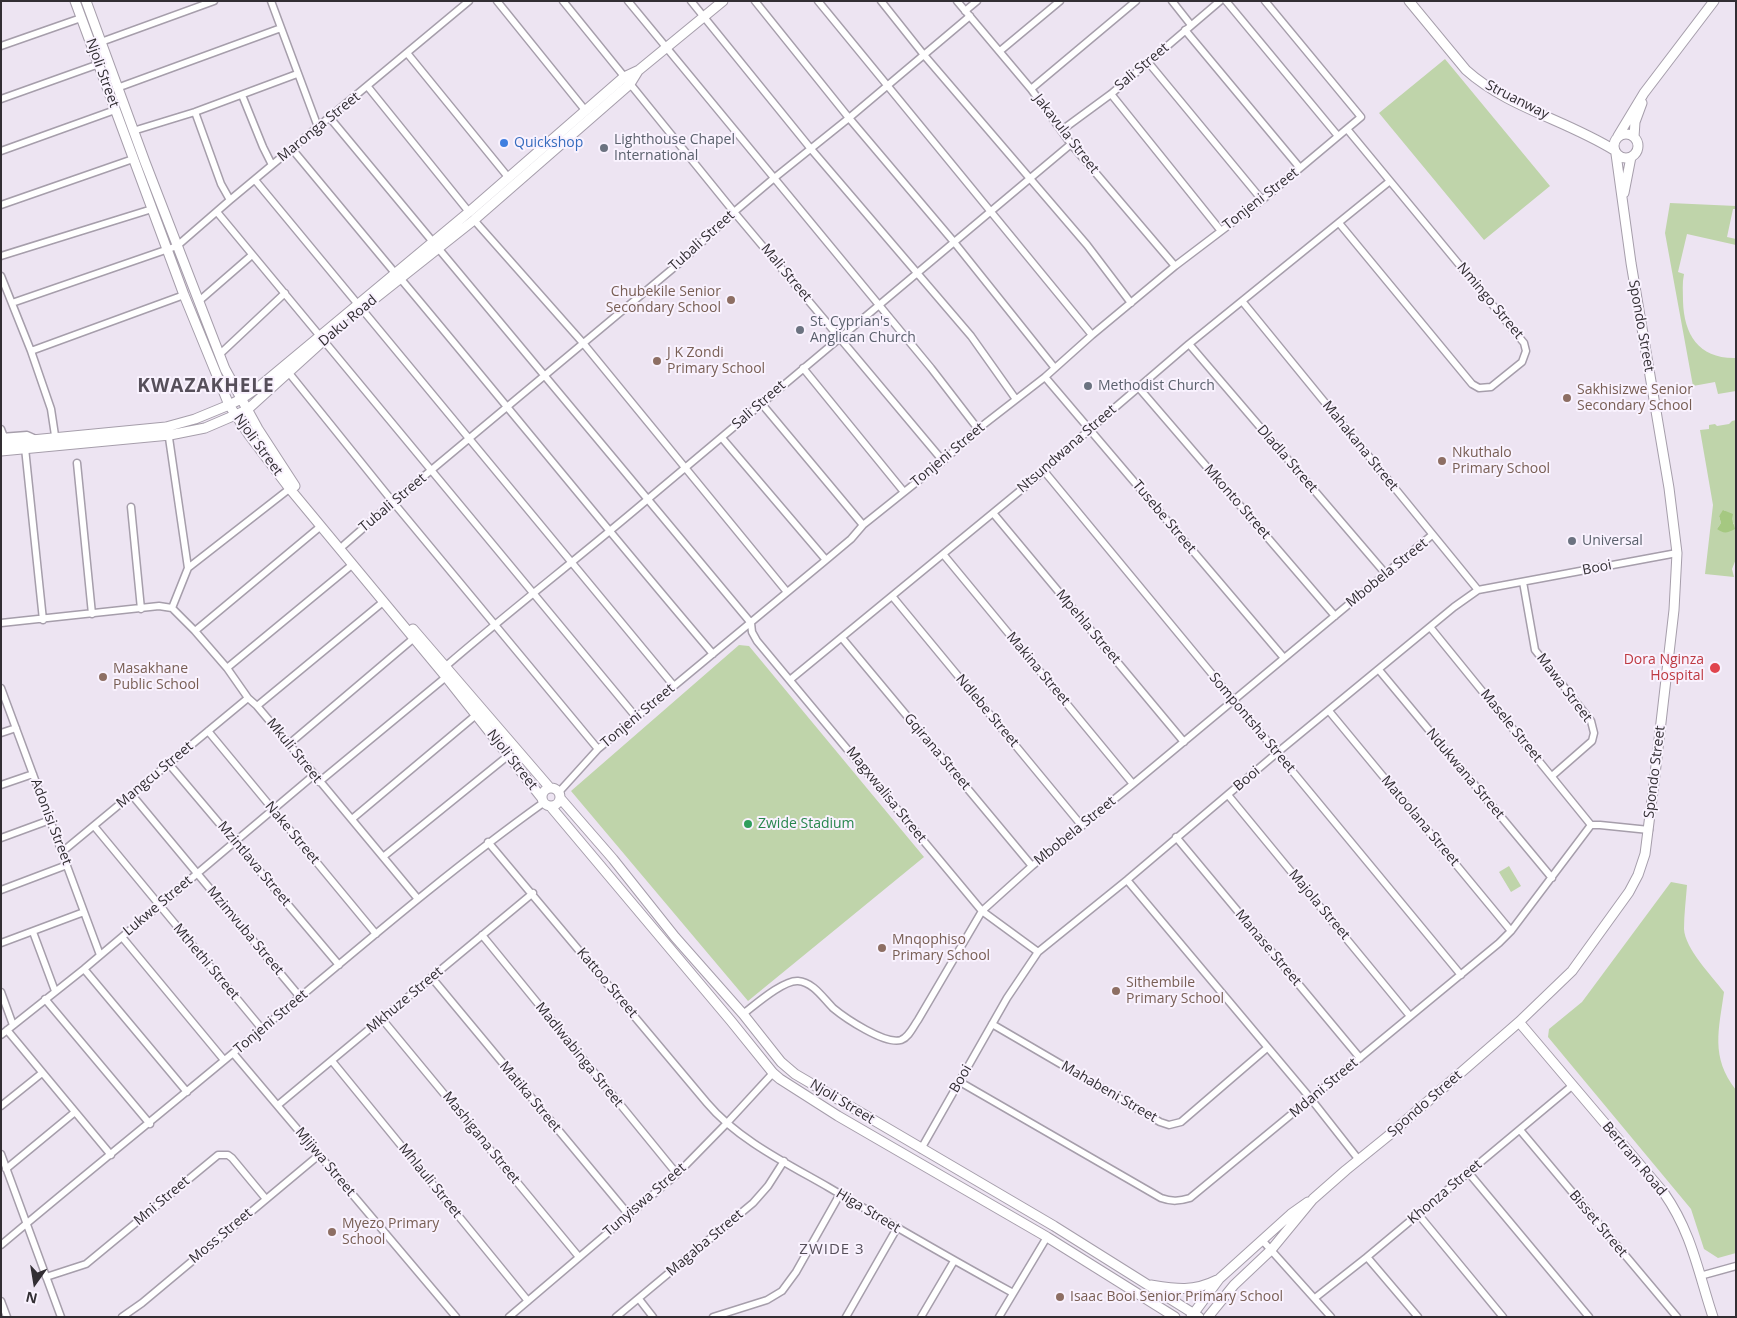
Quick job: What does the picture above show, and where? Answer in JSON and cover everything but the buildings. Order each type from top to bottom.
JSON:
[{"type":"main road","name":"Njoli Street","points":[[75,1],[184,295],[229,405],[321,526],[509,754],[545,802],[731,1021],[773,1074],[822,1107],[1047,1238],[1175,1317]]},
{"type":"main road","name":"Njoli Street","points":[[86,1],[133,131],[226,369],[247,410],[292,487],[613,859],[675,937],[743,1014],[781,1062],[795,1074],[1054,1226],[1194,1315]]},
{"type":"main road","name":"Daku Road","points":[[168,430],[229,405],[260,386],[322,338],[471,216],[627,80],[723,1]]},
{"type":"main road","name":"Struanway","points":[[1409,1],[1466,70],[1476,78],[1493,90],[1597,139],[1615,152]]},
{"type":"main road","points":[[1616,138],[1628,134],[1634,137],[1638,149],[1631,157],[1623,158],[1615,152],[1616,138],[1636,104],[1714,1]]},
{"type":"main road","name":"Daku Road","points":[[471,216],[508,178],[585,110],[627,80]]},
{"type":"main road","points":[[1634,137],[1635,122],[1654,81]]},
{"type":"main road","name":"Struanway","points":[[1597,139],[1616,138]]},
{"type":"main road","name":"Spondo Street","points":[[1194,1315],[1219,1279],[1291,1214],[1313,1199],[1388,1136],[1519,1022],[1572,970],[1629,892],[1638,875],[1645,854],[1649,830],[1674,610],[1677,553],[1669,488],[1631,264],[1615,152]]},
{"type":"main road","name":"Spondo Street","points":[[1624,210],[1624,192],[1631,157]]},
{"type":"main road","name":"Daku Road","points":[[1,451],[56,442],[205,428],[247,410],[289,373],[322,338]]},
{"type":"main road","name":"Daku Road","points":[[2,439],[56,442]]},
{"type":"main road","points":[[544,791],[556,793],[557,804],[545,802],[544,791]]},
{"type":"main road","name":"Bertram Road","points":[[1519,1022],[1672,1206],[1688,1237],[1711,1316]]},
{"type":"main road","name":"Spondo Street","points":[[1208,1317],[1234,1285],[1271,1250],[1313,1199]]},
{"type":"main road","points":[[1149,1285],[1190,1289],[1219,1279]]},
{"type":"main road","points":[[1158,1306],[1164,1317]]},
{"type":"street","points":[[100,42],[214,1]]},
{"type":"street","points":[[271,1],[318,127]]},
{"type":"street","name":"Maronga Street","points":[[12,303],[177,246],[469,1]]},
{"type":"street","points":[[497,1],[585,110]]},
{"type":"street","name":"Mali Street","points":[[564,1],[734,212],[943,461]]},
{"type":"street","points":[[628,1],[773,179],[931,368],[978,429]]},
{"type":"street","points":[[691,1],[811,149],[971,336],[1015,398]]},
{"type":"street","points":[[755,1],[849,118],[954,242],[1054,367]]},
{"type":"street","points":[[818,1],[1092,335]]},
{"type":"street","points":[[881,1],[924,55],[1087,245],[1132,303]]},
{"type":"street","name":"Jakavula Street","points":[[957,1],[1031,89],[1071,144],[1175,266]]},
{"type":"street","points":[[965,11],[977,1]]},
{"type":"street","points":[[1000,51],[1060,1]]},
{"type":"street","points":[[1031,89],[1136,1]]},
{"type":"street","points":[[1172,1],[1191,25]]},
{"type":"street","name":"Sali Street","points":[[1062,130],[1111,94],[1220,1]]},
{"type":"street","points":[[1226,1],[1338,136]]},
{"type":"street","name":"Tonjeni Street","points":[[556,793],[598,749],[751,624],[851,539],[863,525],[943,461],[1015,398],[1045,377],[1054,367],[1175,266],[1262,200],[1361,117],[1265,1]]},
{"type":"street","name":"Tubali Street","points":[[344,545],[683,260],[734,212],[773,179],[970,16]]},
{"type":"street","points":[[1,46],[82,18]]},
{"type":"street","points":[[117,88],[281,28]]},
{"type":"street","points":[[1185,30],[1300,168]]},
{"type":"street","points":[[407,53],[508,178]]},
{"type":"street","points":[[1148,62],[1262,200]]},
{"type":"street","points":[[1,99],[99,64]]},
{"type":"street","points":[[133,131],[195,112],[298,74]]},
{"type":"street","points":[[368,86],[471,216],[583,343],[788,592]]},
{"type":"street","points":[[1111,94],[1220,231]]},
{"type":"street","points":[[242,95],[262,147],[272,165]]},
{"type":"street","points":[[1,151],[115,110]]},
{"type":"street","points":[[195,112],[221,184],[230,200]]},
{"type":"street","name":"Magxwalisa Street","points":[[330,118],[751,624],[752,632],[757,641],[791,679],[982,910],[1038,952]]},
{"type":"street","name":"Nmingo Street","points":[[1339,223],[1472,384],[1479,388],[1491,387],[1522,362],[1526,352],[1524,343],[1347,130]]},
{"type":"street","name":"Sali Street","points":[[446,666],[722,438],[761,403],[918,274],[1071,144]]},
{"type":"street","points":[[292,148],[508,406],[609,532],[713,654]]},
{"type":"street","points":[[1,205],[133,159]]},
{"type":"street","points":[[255,180],[674,686]]},
{"type":"street","name":"Ntsundwana Street","points":[[791,679],[1044,472],[1189,344],[1390,181]]},
{"type":"street","points":[[1,256],[152,209]]},
{"type":"street","points":[[217,212],[636,717]]},
{"type":"street","points":[[199,301],[252,255]]},
{"type":"street","points":[[1,276],[31,351],[51,409],[56,442]]},
{"type":"street","points":[[220,354],[284,293]]},
{"type":"street","points":[[31,351],[184,295]]},
{"type":"street","name":"Mahakana Street","points":[[1242,301],[1478,590]]},
{"type":"street","name":"Dladla Street","points":[[1189,344],[1385,573]]},
{"type":"street","points":[[803,368],[904,492]]},
{"type":"street","points":[[289,373],[393,502],[598,749]]},
{"type":"street","name":"Tusebe Street","points":[[1045,377],[1284,658]]},
{"type":"street","name":"Mkonto Street","points":[[1139,388],[1335,616]]},
{"type":"street","points":[[761,403],[863,525]]},
{"type":"street","points":[[1,429],[2,439]]},
{"type":"street","points":[[168,430],[188,568]]},
{"type":"street","points":[[722,438],[826,560]]},
{"type":"street","points":[[25,448],[43,620]]},
{"type":"street","points":[[77,463],[92,614]]},
{"type":"street","name":"Sompontsha Street","points":[[1044,472],[1461,974]]},
{"type":"street","points":[[1,623],[169,608],[188,568],[292,487]]},
{"type":"street","points":[[131,507],[141,609]]},
{"type":"street","name":"Mpehla Street","points":[[993,513],[1184,742]]},
{"type":"street","points":[[196,631],[321,526]]},
{"type":"street","name":"Mbobela Street","points":[[743,1014],[784,984],[797,981],[805,982],[813,987],[834,1009],[878,1036],[891,1041],[902,1040],[918,1020],[982,910],[1032,866],[1432,535]]},
{"type":"street","name":"Booi","points":[[921,1149],[1018,980],[1038,952],[1128,880],[1176,837],[1430,627],[1478,590],[1677,553]]},
{"type":"street","name":"Makina Street","points":[[943,554],[1133,784]]},
{"type":"street","points":[[227,668],[353,564]]},
{"type":"street","name":"Mawa Street","points":[[1523,582],[1536,650],[1594,726],[1592,741],[1552,776]]},
{"type":"street","name":"Ndlebe Street","points":[[892,596],[1082,826]]},
{"type":"street","points":[[257,706],[383,602]]},
{"type":"street","name":"Mkuli Street","points":[[169,608],[196,631],[227,668],[248,698],[257,706],[319,782],[352,818],[418,899]]},
{"type":"street","name":"Masele Street","points":[[1430,627],[1591,825]]},
{"type":"street","points":[[289,744],[414,638]]},
{"type":"street","name":"Gqirana Street","points":[[842,638],[1032,866]]},
{"type":"street","name":"Ndukwana Street","points":[[1379,670],[1552,878]]},
{"type":"street","points":[[319,782],[446,677]]},
{"type":"street","name":"Adonisi Street","points":[[1,688],[100,955]]},
{"type":"street","name":"Mangcu Street","points":[[62,852],[248,698]]},
{"type":"street","name":"Matoolana Street","points":[[1329,711],[1511,931]]},
{"type":"street","points":[[352,818],[476,715]]},
{"type":"street","points":[[1,733],[16,728]]},
{"type":"street","name":"Nake Street","points":[[208,731],[376,934]]},
{"type":"street","points":[[383,857],[509,754]]},
{"type":"street","name":"Mzintlava Street","points":[[169,764],[339,965]]},
{"type":"street","points":[[1,785],[33,774]]},
{"type":"street","name":"Lukwe Street","points":[[1,1035],[84,969],[314,776]]},
{"type":"street","name":"Mzimvuba Street","points":[[132,795],[300,998]]},
{"type":"street","name":"Majola Street","points":[[1228,795],[1410,1016]]},
{"type":"street","name":"Tonjeni Street","points":[[1,1245],[150,1124],[418,899],[488,842],[545,802]]},
{"type":"street","points":[[1,838],[50,820]]},
{"type":"street","points":[[1591,825],[1649,830]]},
{"type":"street","name":"Mdani Street","points":[[960,1082],[1169,1201],[1190,1198],[1511,931],[1591,825]]},
{"type":"street","name":"Mthethi Street","points":[[94,826],[262,1030]]},
{"type":"street","name":"Manase Street","points":[[1176,837],[1360,1058]]},
{"type":"street","name":"Kattoo Street","points":[[488,842],[726,1124]]},
{"type":"street","points":[[1,890],[67,865]]},
{"type":"street","points":[[1128,880],[1310,1099],[1358,1160]]},
{"type":"street","name":"Mkhuze Street","points":[[278,1105],[533,893]]},
{"type":"street","points":[[1,944],[84,912]]},
{"type":"street","points":[[33,932],[55,991]]},
{"type":"street","name":"Madlwabinga Street","points":[[482,935],[677,1174]]},
{"type":"street","points":[[122,937],[224,1060]]},
{"type":"street","points":[[84,969],[187,1092]]},
{"type":"street","name":"Matika Street","points":[[432,978],[629,1215]]},
{"type":"street","points":[[1,992],[13,1025]]},
{"type":"street","points":[[46,999],[150,1124]]},
{"type":"street","name":"Mashigana Street","points":[[382,1019],[579,1257]]},
{"type":"street","name":"Mahabeni Street","points":[[992,1024],[1160,1122],[1169,1124],[1181,1122],[1267,1048]]},
{"type":"street","points":[[7,1030],[111,1155]]},
{"type":"street","name":"Mjijwa Street","points":[[233,1053],[456,1317]]},
{"type":"street","name":"Mhlauli Street","points":[[332,1061],[528,1301]]},
{"type":"street","points":[[1,1106],[42,1073]]},
{"type":"street","name":"Tunyiswa Street","points":[[509,1317],[677,1174],[773,1074]]},
{"type":"street","name":"Khonza Street","points":[[1315,1298],[1573,1086]]},
{"type":"street","points":[[6,1168],[75,1112]]},
{"type":"street","name":"Higa Street","points":[[726,1124],[784,1162],[954,1261],[1013,1293]]},
{"type":"street","name":"Bisset Street","points":[[1520,1130],[1677,1317]]},
{"type":"street","points":[[1,1154],[61,1317]]},
{"type":"street","name":"Mni Street","points":[[46,1277],[86,1264],[218,1155],[224,1154],[232,1158],[266,1198]]},
{"type":"street","name":"Moss Street","points":[[122,1317],[142,1303],[319,1155]]},
{"type":"street","name":"Magaba Street","points":[[616,1317],[753,1203],[768,1186],[784,1162]]},
{"type":"street","points":[[1468,1172],[1589,1317]]},
{"type":"street","points":[[713,1317],[766,1300],[782,1290],[796,1272],[840,1194]]},
{"type":"street","points":[[1418,1214],[1503,1317]]},
{"type":"street","points":[[846,1317],[897,1228]]},
{"type":"street","points":[[999,1317],[1047,1238]]},
{"type":"street","points":[[1262,1240],[1331,1317]]},
{"type":"street","points":[[1367,1257],[1418,1317]]},
{"type":"street","points":[[921,1317],[954,1261]]},
{"type":"street","points":[[1700,1276],[1736,1266]]},
{"type":"street","points":[[639,1298],[653,1317]]},
{"type":"street","points":[[1,1301],[7,1317]]},
{"type":"green space","points":[[1445,59],[1550,186],[1484,240],[1379,113]]},
{"type":"green space","points":[[1670,203],[1736,206],[1736,209],[1733,209],[1727,237],[1736,239],[1736,245],[1687,234],[1678,272],[1684,274],[1684,313],[1690,334],[1696,343],[1712,354],[1736,358],[1736,391],[1718,394],[1715,382],[1693,386],[1665,233]]},
{"type":"green space","points":[[1736,420],[1736,559],[1732,569],[1734,577],[1705,574],[1713,505],[1700,430],[1709,429],[1709,425],[1729,424]],"holes":[[[1724,510],[1734,524],[1717,529],[1721,523],[1719,516]]]},
{"type":"green space","points":[[1723,510],[1733,514],[1732,519],[1735,529],[1728,532],[1722,532],[1717,529],[1721,523],[1719,516]]},
{"type":"green space","name":"Zwide Stadium","points":[[739,645],[749,646],[924,857],[748,1001],[571,791]]},
{"type":"green space","points":[[1509,866],[1521,886],[1511,892],[1499,872]]},
{"type":"green space","points":[[1671,882],[1687,885],[1684,923],[1686,937],[1694,954],[1724,992],[1718,1042],[1722,1066],[1736,1090],[1736,1253],[1718,1258],[1704,1249],[1691,1209],[1548,1037],[1549,1029],[1582,1002]]},
{"type":"place","name":"Quickshop","points":[[504,143]]},
{"type":"place","name":"Lighthouse Chapel International","points":[[604,148]]},
{"type":"place","name":"Chubekile Senior Secondary School","points":[[731,300]]},
{"type":"place","name":"St. Cyprian's Anglican Church","points":[[800,330]]},
{"type":"place","name":"J K Zondi Primary School","points":[[657,361]]},
{"type":"place","name":"Methodist Church","points":[[1088,386]]},
{"type":"place","name":"Sakhisizwe Senior Secondary School","points":[[1567,398]]},
{"type":"place","name":"Nkuthalo Primary School","points":[[1442,461]]},
{"type":"place","name":"Universal","points":[[1572,541]]},
{"type":"place","name":"Dora Nginza Hospital","points":[[1715,668]]},
{"type":"place","name":"Masakhane Public School","points":[[103,677]]},
{"type":"place","name":"Zwide Stadium","points":[[748,824]]},
{"type":"place","name":"Mnqophiso Primary School","points":[[882,948]]},
{"type":"place","name":"Sithembile Primary School","points":[[1116,991]]},
{"type":"place","name":"Myezo Primary School","points":[[332,1232]]},
{"type":"place","name":"Isaac Booi Senior Primary School","points":[[1060,1297]]},
{"type":"district","name":"KWAZAKHELE","points":[[206,387]]},
{"type":"district","name":"ZWIDE 3","points":[[832,1250]]}]
